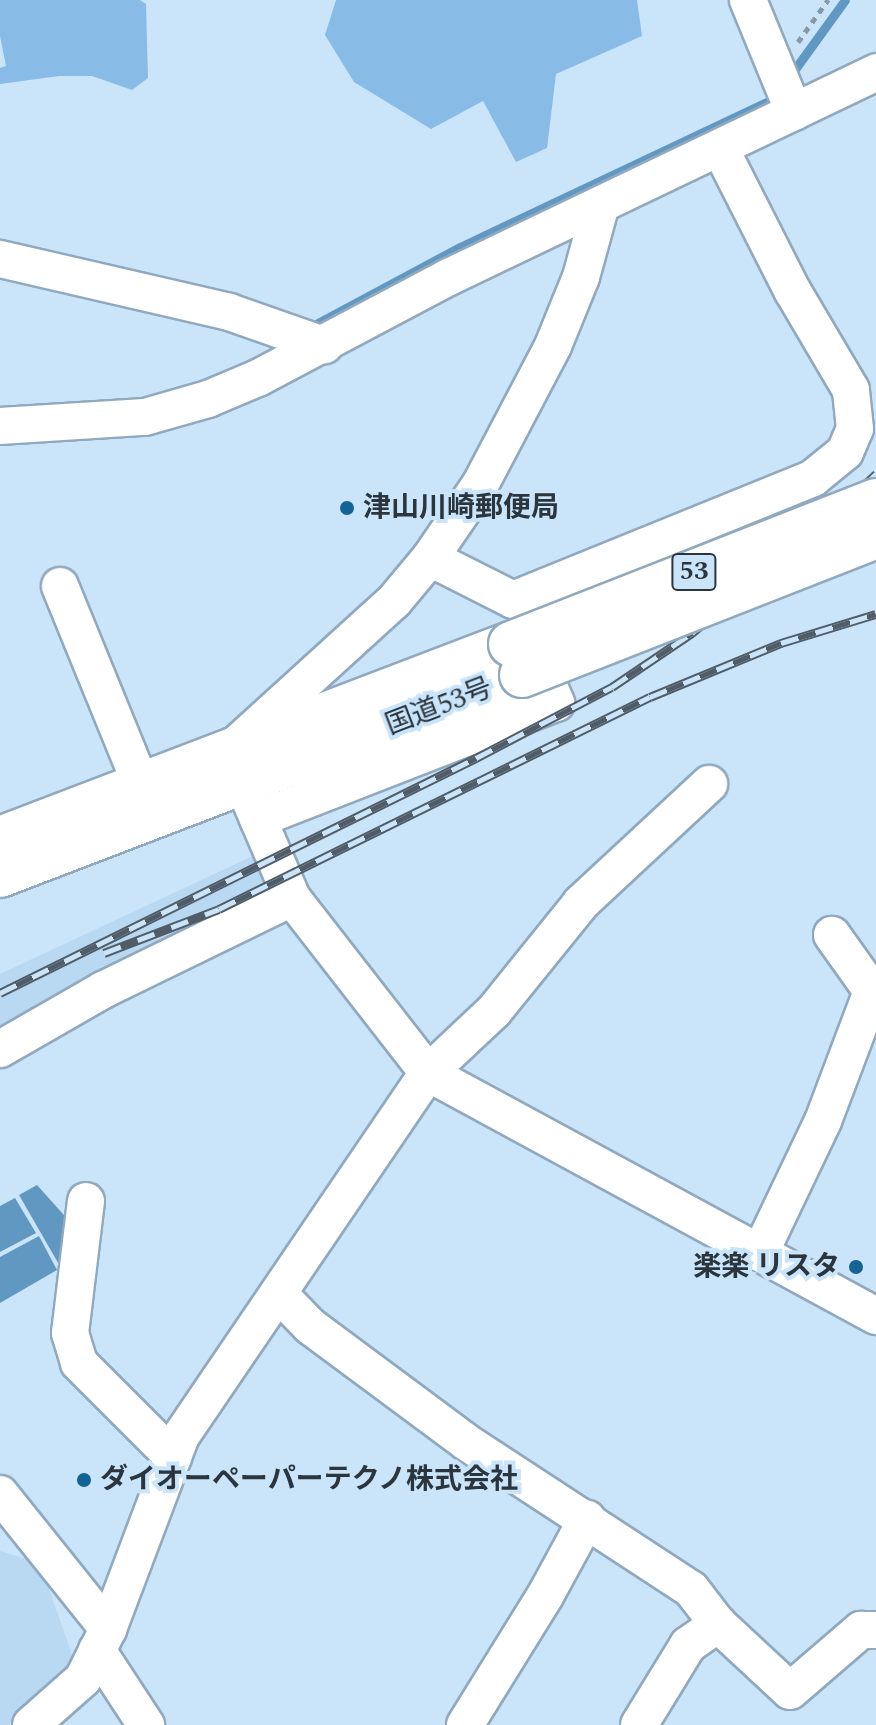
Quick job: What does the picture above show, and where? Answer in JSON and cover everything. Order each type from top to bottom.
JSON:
[{"type":"highway","name":"国道53号","points":[[0,875],[243,784],[516,659],[876,501]]},
{"type":"highway","name":"国道53号","points":[[516,659],[876,536]]},
{"type":"highway","name":"国道53号","points":[[0,839],[141,784],[243,784]]},
{"type":"street","points":[[748,0],[779,69],[794,112]]},
{"type":"street","points":[[0,426],[145,417],[208,399],[324,345],[449,277],[600,208],[876,72]]},
{"type":"street","points":[[513,600],[813,478],[839,459],[853,437],[855,406],[847,382],[792,290],[720,148]]},
{"type":"street","points":[[243,784],[430,558],[480,485],[553,346],[581,277],[600,208]]},
{"type":"street","points":[[0,259],[229,312],[324,345]]},
{"type":"street","points":[[243,784],[556,703],[513,600],[430,558]]},
{"type":"street","points":[[60,586],[141,784]]},
{"type":"street","points":[[243,784],[292,898],[428,1073],[876,1316]]},
{"type":"street","points":[[31,1725],[83,1679],[103,1640],[181,1436],[428,1073],[494,1011],[581,903],[709,784]]},
{"type":"street","points":[[0,1049],[103,990],[292,898]]},
{"type":"street","points":[[760,1253],[823,1121],[872,991],[832,935]]},
{"type":"street","points":[[86,1201],[70,1333],[79,1363],[173,1457]]},
{"type":"street","points":[[279,1294],[310,1326],[466,1442],[691,1589],[718,1624],[790,1691],[861,1630],[876,1630]]},
{"type":"street","points":[[0,1494],[103,1640],[146,1725]]},
{"type":"street","points":[[465,1725],[545,1596],[587,1519]]},
{"type":"street","points":[[639,1725],[688,1645],[718,1624]]},
{"type":"path","points":[[779,69],[828,0]]},
{"type":"shaded area","points":[[0,0],[140,0],[146,4],[148,78],[132,90],[92,76],[59,76],[0,84],[0,68],[6,66],[0,36]]},
{"type":"shaded area","points":[[336,0],[637,0],[642,36],[556,74],[547,148],[516,162],[483,101],[431,129],[354,82],[325,35]]},
{"type":"shaded area","points":[[259,853],[277,892],[0,1032],[0,974]]},
{"type":"shaded area","points":[[37,1185],[72,1224],[61,1268],[19,1195]]},
{"type":"shaded area","points":[[15,1198],[36,1233],[0,1252],[0,1206]]},
{"type":"shaded area","points":[[39,1236],[57,1270],[0,1303],[0,1257]]},
{"type":"shaded area","points":[[0,1551],[40,1563],[75,1663],[8,1725],[0,1725]]},
{"type":"waterway","points":[[795,69],[845,0]]},
{"type":"waterway","points":[[318,323],[460,247],[778,97]]},
{"type":"railway","points":[[0,993],[476,758],[612,687],[692,633],[876,474]]},
{"type":"railway","points":[[104,953],[219,909],[650,697],[781,643],[876,614]]},
{"type":"place","name":"津山川崎郵便局","points":[[347,508]]},
{"type":"place","name":"楽楽 リスタ","points":[[856,1267]]},
{"type":"place","name":"ダイオーペーパーテクノ株式会社","points":[[84,1480]]}]
